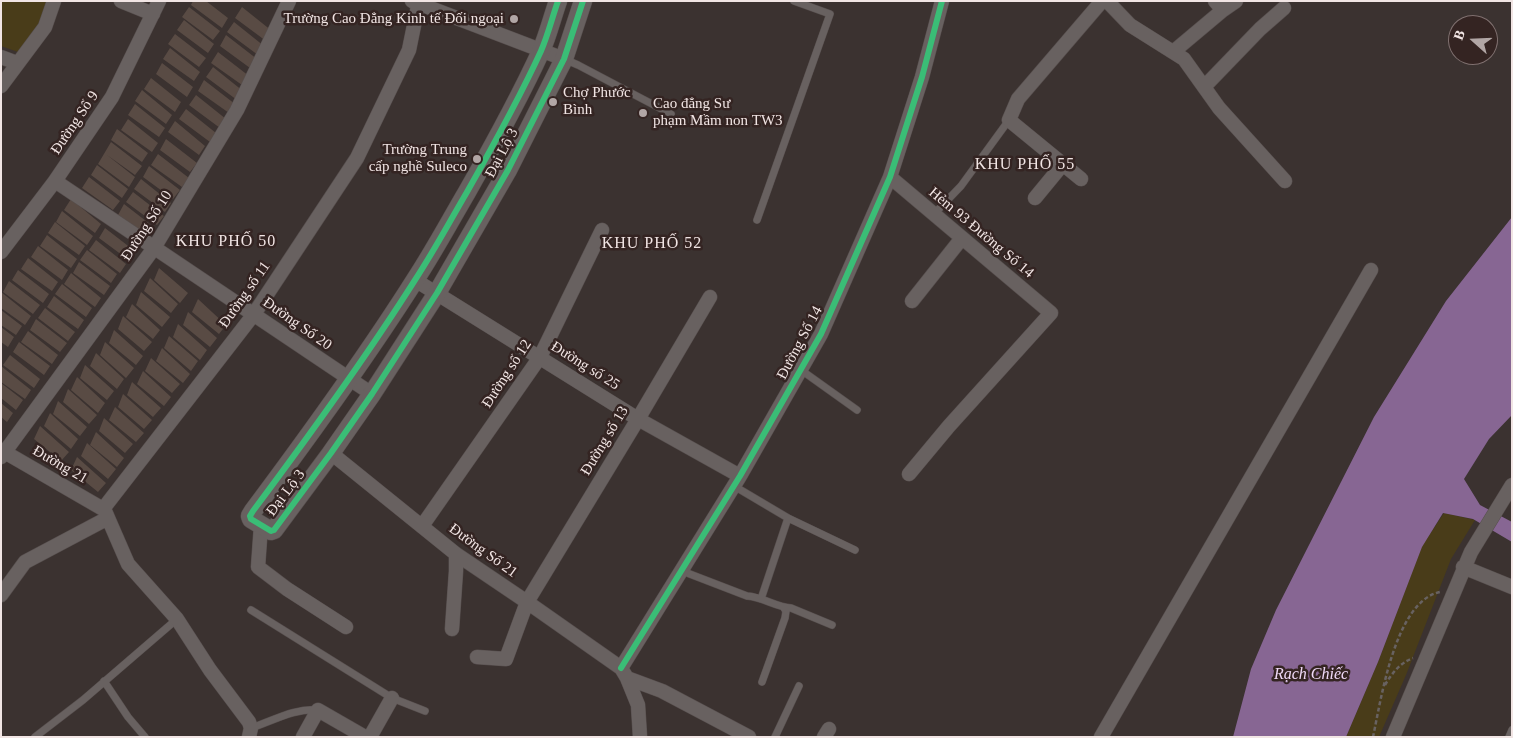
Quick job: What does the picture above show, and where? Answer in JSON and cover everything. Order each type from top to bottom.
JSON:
[{"type":"street","points":[[1,86],[45,27],[54,1]]},
{"type":"street","points":[[121,1],[156,8]]},
{"type":"street","name":"Đường Số 10","points":[[3,453],[154,248],[237,110],[289,1]]},
{"type":"street","name":"Đại Lộ 3","points":[[558,1],[541,50],[486,158],[415,280],[304,442],[250,516],[251,519],[260,525],[271,531],[273,530],[331,453],[437,294],[508,170],[564,59],[583,1]]},
{"type":"street","name":"Đường Số 14","points":[[624,673],[821,334],[890,177],[922,77],[942,1]]},
{"type":"street","points":[[1081,179],[1009,120],[1018,99],[1102,1]]},
{"type":"street","points":[[1107,1],[1130,25],[1184,59],[1219,108],[1285,181]]},
{"type":"street","points":[[1173,52],[1219,6],[1236,1]]},
{"type":"street","points":[[416,2],[564,59]]},
{"type":"street","name":"Đường số 11","points":[[106,514],[254,314],[356,158],[409,50],[416,2]]},
{"type":"street","name":"Đường Số 9","points":[[1,252],[55,181],[112,96],[156,8]]},
{"type":"street","points":[[1204,87],[1260,29],[1284,8]]},
{"type":"street","points":[[1,57],[17,63]]},
{"type":"street","points":[[1035,198],[1063,164]]},
{"type":"street","name":"Hẻm 93 Đường Số 14","points":[[890,177],[1051,314],[909,474]]},
{"type":"street","name":"Đường Số 20","points":[[55,181],[372,394]]},
{"type":"street","name":"Đường số 12","points":[[422,526],[540,357],[602,230]]},
{"type":"street","points":[[912,301],[962,238]]},
{"type":"street","points":[[1101,737],[1371,270]]},
{"type":"street","name":"Đường số 25","points":[[415,280],[737,481]]},
{"type":"street","name":"Đường số 13","points":[[477,658],[506,659],[527,602],[710,297]]},
{"type":"street","name":"Đường 21","points":[[3,453],[106,514]]},
{"type":"street","name":"Đường Số 21","points":[[331,453],[456,554],[527,602],[624,673],[662,692],[734,733],[749,737]]},
{"type":"street","points":[[1393,737],[1463,567],[1512,485]]},
{"type":"street","points":[[1,595],[25,562],[106,514],[128,564],[177,619],[210,670],[249,722],[250,732]]},
{"type":"street","points":[[260,525],[258,566],[287,589],[346,627]]},
{"type":"street","points":[[452,629],[456,554]]},
{"type":"street","points":[[1463,567],[1512,587]]},
{"type":"street","points":[[624,673],[638,705],[640,737]]},
{"type":"street","points":[[370,737],[392,698]]},
{"type":"street","points":[[303,737],[318,710],[365,737]]},
{"type":"lane","points":[[757,220],[830,14],[794,1]]},
{"type":"lane","points":[[564,59],[671,114]]},
{"type":"lane","points":[[934,214],[961,186],[1009,120]]},
{"type":"lane","points":[[801,370],[857,410]]},
{"type":"lane","points":[[737,481],[788,518],[855,550]]},
{"type":"lane","points":[[761,599],[788,518]]},
{"type":"lane","points":[[682,571],[747,596],[784,608],[791,608],[832,625]]},
{"type":"lane","points":[[762,682],[785,618],[786,611],[784,608]]},
{"type":"lane","points":[[250,610],[392,698],[425,711]]},
{"type":"lane","points":[[36,737],[177,619]]},
{"type":"lane","points":[[104,681],[128,717],[145,737]]},
{"type":"lane","points":[[775,737],[799,686]]},
{"type":"lane","points":[[250,732],[297,710],[318,710]]},
{"type":"lane","points":[[1509,737],[1512,730]]},
{"type":"path","points":[[1373,737],[1392,655],[1407,622],[1428,596],[1440,592]]},
{"type":"path","points":[[1383,688],[1396,669],[1414,657]]},
{"type":"shaded area","points":[[1,1],[49,1],[40,28],[18,52],[1,46]]},
{"type":"shaded area","points":[[1444,513],[1475,520],[1451,559],[1406,675],[1379,737],[1346,737],[1378,662],[1422,546]]},
{"type":"water","name":"Rạch Chiếc","points":[[1512,217],[1512,415],[1489,439],[1464,479],[1480,505],[1512,522],[1512,542],[1473,519],[1443,513],[1422,547],[1378,662],[1346,737],[1233,737],[1251,669],[1276,610],[1374,417],[1446,301]]},
{"type":"building","points":[[193,1],[206,1],[228,18],[222,28],[191,5]]},
{"type":"building","points":[[189,7],[220,31],[213,40],[182,17]]},
{"type":"building","points":[[242,7],[272,31],[266,41],[235,18]]},
{"type":"building","points":[[184,20],[214,44],[208,53],[177,30]]},
{"type":"building","points":[[234,22],[264,46],[258,55],[227,32]]},
{"type":"building","points":[[175,34],[206,58],[199,67],[168,44]]},
{"type":"building","points":[[226,35],[257,59],[250,68],[220,46]]},
{"type":"building","points":[[170,48],[200,72],[194,81],[163,59]]},
{"type":"building","points":[[218,52],[249,76],[242,85],[211,63]]},
{"type":"building","points":[[162,63],[193,87],[187,97],[156,74]]},
{"type":"building","points":[[213,67],[243,91],[237,100],[206,77]]},
{"type":"building","points":[[151,78],[181,102],[175,112],[144,89]]},
{"type":"building","points":[[204,80],[235,104],[229,113],[198,91]]},
{"type":"building","points":[[142,90],[172,115],[166,124],[135,101]]},
{"type":"building","points":[[196,95],[226,119],[220,128],[189,105]]},
{"type":"building","points":[[135,104],[165,128],[159,137],[128,115]]},
{"type":"building","points":[[186,109],[216,133],[210,142],[179,119]]},
{"type":"building","points":[[128,119],[158,143],[152,152],[121,130]]},
{"type":"building","points":[[175,121],[205,146],[199,155],[168,132]]},
{"type":"building","points":[[117,129],[148,153],[142,162],[111,140]]},
{"type":"building","points":[[166,139],[197,163],[190,172],[160,150]]},
{"type":"building","points":[[111,142],[142,166],[135,175],[107,155],[135,177],[129,187],[98,164]]},
{"type":"building","points":[[158,154],[189,178],[182,187],[151,165]]},
{"type":"building","points":[[97,165],[128,189],[122,198],[91,175]]},
{"type":"building","points":[[149,166],[180,190],[173,199],[143,177]]},
{"type":"building","points":[[89,177],[120,201],[113,210],[82,188]]},
{"type":"building","points":[[141,179],[171,203],[165,212],[134,189]]},
{"type":"building","points":[[133,192],[164,216],[157,225],[126,202]]},
{"type":"building","points":[[71,199],[101,224],[95,233],[64,210]]},
{"type":"building","points":[[124,204],[155,228],[148,237],[118,215]]},
{"type":"building","points":[[62,211],[93,236],[87,245],[56,222]]},
{"type":"building","points":[[55,222],[85,246],[79,255],[48,233]]},
{"type":"building","points":[[105,228],[136,252],[130,261],[99,238]]},
{"type":"building","points":[[47,235],[77,259],[71,268],[40,246]]},
{"type":"building","points":[[96,240],[126,264],[120,273],[89,250]]},
{"type":"building","points":[[38,246],[68,270],[62,280],[31,257]]},
{"type":"building","points":[[87,250],[117,274],[111,283],[80,260]]},
{"type":"building","points":[[28,258],[58,282],[52,291],[21,269]]},
{"type":"building","points":[[79,262],[110,286],[104,295],[73,273]]},
{"type":"building","points":[[159,268],[188,293],[180,303],[154,280]]},
{"type":"building","points":[[18,270],[49,294],[43,303],[12,280]]},
{"type":"building","points":[[71,273],[101,298],[95,307],[64,284]]},
{"type":"building","points":[[150,278],[178,304],[171,313],[144,291]]},
{"type":"building","points":[[9,281],[40,305],[33,314],[3,292]]},
{"type":"building","points":[[62,284],[92,308],[86,317],[55,294]]},
{"type":"building","points":[[1,292],[31,316],[25,325],[1,308]]},
{"type":"building","points":[[141,292],[170,317],[162,327],[136,305]]},
{"type":"building","points":[[54,296],[84,320],[78,329],[47,307]]},
{"type":"building","points":[[198,299],[226,325],[219,334],[192,312]]},
{"type":"building","points":[[132,304],[160,330],[153,339],[126,317]]},
{"type":"building","points":[[45,308],[75,332],[68,341],[38,318]]},
{"type":"building","points":[[1,310],[22,326],[16,335],[1,325]]},
{"type":"building","points":[[188,312],[217,338],[210,347],[183,325]]},
{"type":"building","points":[[123,316],[152,342],[144,351],[118,329]]},
{"type":"building","points":[[36,319],[67,343],[60,352],[30,330]]},
{"type":"building","points":[[178,324],[207,350],[200,360],[173,337]]},
{"type":"building","points":[[1,327],[14,337],[8,347],[1,342]]},
{"type":"building","points":[[114,330],[143,356],[136,365],[109,343]]},
{"type":"building","points":[[28,331],[58,355],[52,364],[21,342]]},
{"type":"building","points":[[169,336],[198,361],[191,371],[164,348]]},
{"type":"building","points":[[19,342],[50,366],[44,375],[13,352]]},
{"type":"building","points":[[105,342],[134,368],[126,378],[100,355]]},
{"type":"building","points":[[162,348],[190,374],[183,383],[156,361]]},
{"type":"building","points":[[96,353],[124,379],[117,389],[90,366]]},
{"type":"building","points":[[10,355],[40,379],[34,388],[3,365]]},
{"type":"building","points":[[151,358],[180,384],[172,393],[145,371]]},
{"type":"building","points":[[85,365],[114,391],[107,400],[80,378]]},
{"type":"building","points":[[1,366],[31,390],[25,399],[1,382]]},
{"type":"building","points":[[143,371],[171,397],[164,406],[137,384]]},
{"type":"building","points":[[77,377],[105,403],[98,413],[71,390]]},
{"type":"building","points":[[132,382],[161,408],[153,417],[127,395]]},
{"type":"building","points":[[1,383],[23,400],[16,410],[1,398]]},
{"type":"building","points":[[68,389],[97,415],[89,424],[63,402]]},
{"type":"building","points":[[123,394],[152,420],[144,429],[118,407]]},
{"type":"building","points":[[58,401],[87,427],[80,436],[53,414]]},
{"type":"building","points":[[1,403],[13,413],[7,422],[1,417]]},
{"type":"building","points":[[115,407],[144,433],[136,442],[109,420]]},
{"type":"building","points":[[50,413],[78,439],[71,449],[44,426]]},
{"type":"building","points":[[104,418],[133,444],[125,453],[99,431]]},
{"type":"building","points":[[40,426],[69,452],[61,461],[34,439]]},
{"type":"building","points":[[96,432],[124,458],[117,467],[90,445]]},
{"type":"building","points":[[87,443],[116,469],[108,479],[81,456]]},
{"type":"building","points":[[77,457],[106,483],[98,492],[71,470]]},
{"type":"cycle path","points":[[558,1],[543,45],[524,87],[429,258],[357,368],[250,516],[251,519],[271,531],[274,530],[331,453],[372,394],[437,293],[508,170],[564,59],[583,1]]},
{"type":"cycle path","points":[[621,668],[740,476],[821,334],[890,177],[922,77],[942,1]]},
{"type":"place","name":"Trường Cao Đẳng Kinh tế Đối ngoại","points":[[514,19]]},
{"type":"place","name":"Chợ Phước Bình","points":[[553,102]]},
{"type":"place","name":"Cao đẳng Sư phạm Mầm non TW3","points":[[643,113]]},
{"type":"place","name":"Trường Trung cấp nghề Suleco","points":[[477,159]]},
{"type":"district","name":"KHU PHỐ 55","points":[[1025,165]]},
{"type":"district","name":"KHU PHỐ 50","points":[[226,242]]},
{"type":"district","name":"KHU PHỐ 52","points":[[652,244]]}]
